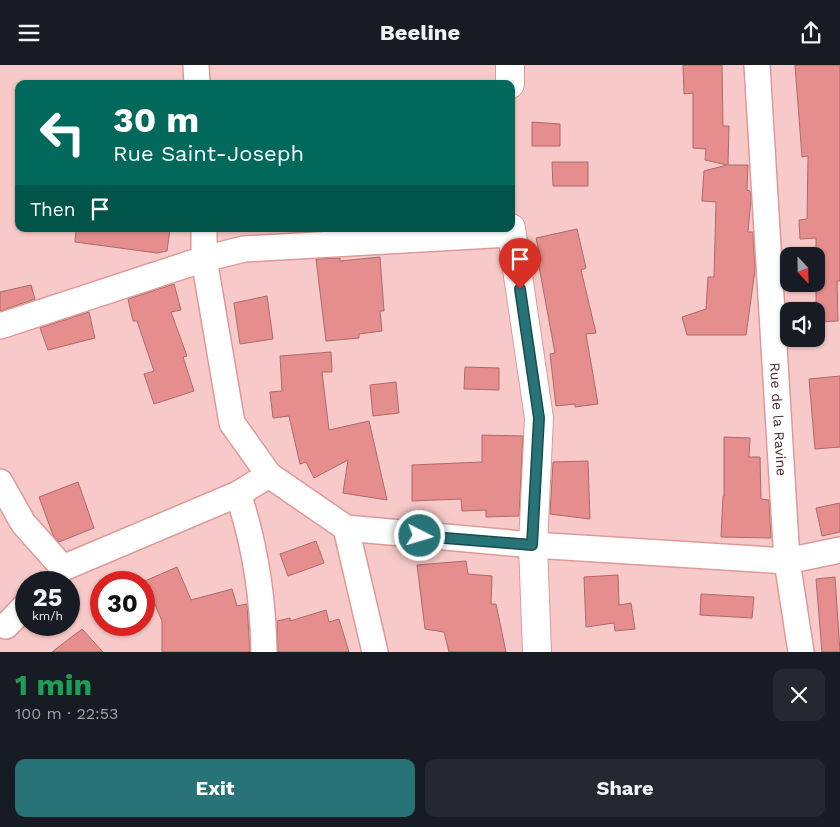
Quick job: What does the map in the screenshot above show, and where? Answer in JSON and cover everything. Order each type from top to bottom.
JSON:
[{"type":"street","points":[[196,65],[196,80]]},
{"type":"street","points":[[510,65],[510,80]]},
{"type":"street","name":"Rue de la Ravine","points":[[757,65],[788,561],[801,652]]},
{"type":"street","points":[[204,232],[204,259],[232,423],[269,475],[346,528],[532,545],[788,561],[840,550]]},
{"type":"street","points":[[0,325],[204,259],[244,249],[496,232]]},
{"type":"street","points":[[511,232],[539,418],[532,545],[537,652]]},
{"type":"street","points":[[65,571],[238,495],[269,475]]},
{"type":"street","points":[[0,482],[53,571]]},
{"type":"street","points":[[238,495],[250,531],[264,629],[264,652]]},
{"type":"street","points":[[346,528],[376,652]]},
{"type":"street","points":[[6,626],[15,617]]},
{"type":"building","points":[[683,65],[722,65],[723,126],[729,126],[728,165],[748,165],[747,190],[750,191],[751,198],[748,232],[753,232],[755,270],[746,335],[687,335],[682,317],[706,309],[708,277],[714,277],[716,202],[702,201],[704,171],[727,165],[705,160],[706,149],[693,148],[693,93],[684,94]]},
{"type":"building","points":[[795,65],[840,65],[840,281],[837,281],[838,321],[825,322],[825,302],[816,302],[816,293],[825,293],[825,247],[816,247],[816,238],[800,239],[799,220],[807,219],[808,156],[802,157]]},
{"type":"building","points":[[532,122],[560,124],[560,146],[532,146]]},
{"type":"building","points":[[552,162],[588,162],[588,186],[553,186]]},
{"type":"building","points":[[577,229],[586,268],[581,270],[596,333],[586,334],[598,404],[575,407],[575,404],[556,406],[550,354],[555,353],[538,261],[541,261],[536,238]]},
{"type":"building","points":[[76,232],[170,232],[167,251],[157,253],[75,242]]},
{"type":"building","points":[[380,257],[384,311],[380,311],[382,331],[359,334],[359,338],[326,341],[316,259],[340,258],[340,261]]},
{"type":"building","points":[[174,284],[181,310],[171,312],[187,356],[183,357],[194,391],[154,404],[144,374],[154,371],[137,321],[133,321],[128,299]]},
{"type":"building","points":[[31,285],[35,299],[0,311],[0,292]]},
{"type":"building","points":[[267,296],[273,339],[240,344],[234,303]]},
{"type":"building","points":[[89,312],[95,338],[48,350],[40,328]]},
{"type":"building","points":[[331,352],[332,372],[322,372],[329,430],[369,421],[387,500],[343,493],[348,460],[314,478],[306,462],[300,464],[289,416],[273,418],[270,392],[282,391],[280,356]]},
{"type":"building","points":[[465,367],[499,368],[499,390],[464,389]]},
{"type":"building","points":[[840,376],[840,447],[815,449],[809,379]]},
{"type":"building","points":[[396,382],[399,413],[373,416],[370,385]]},
{"type":"building","points":[[482,435],[523,436],[519,516],[486,517],[486,510],[462,511],[461,499],[412,501],[412,465],[482,462]]},
{"type":"building","points":[[724,437],[750,438],[749,457],[760,457],[761,499],[769,500],[771,538],[721,537],[724,496]]},
{"type":"building","points":[[588,461],[590,519],[550,514],[553,462]]},
{"type":"building","points":[[78,482],[94,528],[59,542],[53,535],[39,497]]},
{"type":"building","points":[[840,503],[840,532],[822,536],[816,508]]},
{"type":"building","points":[[316,541],[324,563],[288,576],[280,554]]},
{"type":"building","points":[[466,561],[468,574],[492,576],[491,604],[496,604],[506,652],[449,652],[444,632],[425,629],[417,565]]},
{"type":"building","points":[[177,567],[191,600],[232,589],[237,606],[247,604],[250,652],[162,652],[162,621],[155,605],[155,577]]},
{"type":"building","points":[[618,575],[619,605],[631,603],[635,629],[615,631],[614,623],[586,627],[584,577]]},
{"type":"building","points":[[835,577],[840,652],[822,652],[816,579]]},
{"type":"building","points":[[701,594],[754,597],[752,618],[700,615]]},
{"type":"building","points":[[326,610],[329,622],[339,619],[349,652],[278,652],[277,621],[290,618],[290,621]]},
{"type":"building","points":[[82,629],[103,652],[52,652],[73,636],[80,636],[80,631]]},
{"type":"route","points":[[420,536],[532,545],[539,418],[520,289]]}]
